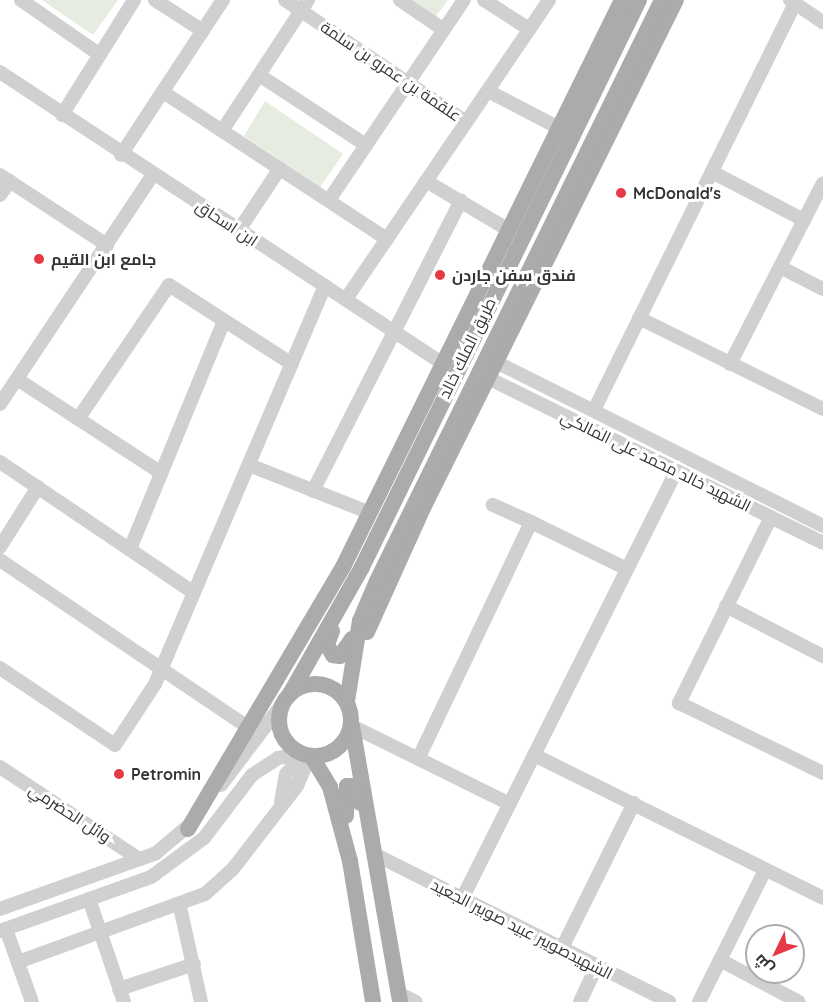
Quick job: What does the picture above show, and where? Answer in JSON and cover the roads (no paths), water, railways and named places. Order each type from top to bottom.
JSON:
[{"type":"main road","points":[[188,829],[249,728],[449,368],[509,230],[622,0]]},
{"type":"main road","name":"طريق الملك خالد","points":[[287,698],[341,605],[449,368],[639,0]]},
{"type":"main road","name":"طريق الملك خالد","points":[[347,701],[350,667],[360,621],[422,482],[662,0]]},
{"type":"main road","points":[[350,667],[488,378],[676,0]]},
{"type":"main road","points":[[341,605],[327,645],[333,655],[347,649],[360,621]]},
{"type":"main road","points":[[373,1002],[350,861],[330,787],[306,755],[279,726],[287,698],[320,684],[347,701],[376,855],[399,998]]},
{"type":"main road","points":[[306,755],[333,752],[352,726]]},
{"type":"main road","points":[[350,861],[347,786],[353,786],[376,855]]},
{"type":"street","points":[[21,0],[100,55]]},
{"type":"street","points":[[62,115],[134,0]]},
{"type":"street","points":[[154,0],[202,31]]},
{"type":"street","points":[[121,155],[223,0]]},
{"type":"street","name":"علقمة بن عمرو بن سلمة","points":[[285,0],[305,5],[466,122]]},
{"type":"street","points":[[400,0],[444,30]]},
{"type":"street","points":[[329,200],[464,0]]},
{"type":"street","points":[[484,0],[529,29]]},
{"type":"street","points":[[346,299],[549,0]]},
{"type":"street","points":[[594,410],[712,172],[792,2],[823,22]]},
{"type":"street","points":[[222,131],[305,5]]},
{"type":"street","name":"ابن اسحاق","points":[[0,72],[121,155],[449,368]]},
{"type":"street","points":[[259,75],[366,145]]},
{"type":"street","points":[[488,91],[559,128]]},
{"type":"street","points":[[163,92],[387,239]]},
{"type":"street","points":[[239,230],[280,168]]},
{"type":"street","points":[[712,172],[804,220]]},
{"type":"street","points":[[0,404],[153,176]]},
{"type":"street","points":[[0,195],[5,178],[107,245]]},
{"type":"street","points":[[426,181],[509,230]]},
{"type":"street","points":[[730,364],[823,183]]},
{"type":"street","points":[[313,491],[391,329],[461,201]]},
{"type":"street","points":[[780,267],[823,289]]},
{"type":"street","points":[[78,419],[168,285],[292,364]]},
{"type":"street","points":[[0,668],[115,745],[163,667],[325,286]]},
{"type":"street","points":[[639,318],[823,409]]},
{"type":"street","points":[[130,549],[224,321]]},
{"type":"street","name":"الشهيد خالد محمد على المالكي","points":[[496,362],[823,526]]},
{"type":"street","name":"الشهيد خالد محمد على المالكي","points":[[488,378],[823,543]]},
{"type":"street","points":[[17,379],[161,473]]},
{"type":"street","points":[[0,462],[194,593]]},
{"type":"street","points":[[249,465],[370,513]]},
{"type":"street","points":[[462,899],[676,471]]},
{"type":"street","points":[[0,547],[38,488]]},
{"type":"street","points":[[493,505],[627,568]]},
{"type":"street","points":[[771,518],[679,703],[823,773]]},
{"type":"street","points":[[419,757],[531,522]]},
{"type":"street","points":[[0,560],[163,667],[249,728]]},
{"type":"street","points":[[726,606],[823,656]]},
{"type":"street","points":[[0,909],[139,859],[172,844],[188,829],[287,698]]},
{"type":"street","points":[[352,726],[419,757],[510,804]]},
{"type":"street","points":[[18,962],[180,907],[232,870],[281,802],[284,781],[306,755]]},
{"type":"street","points":[[32,1002],[18,962],[3,930],[151,877],[181,859],[252,775],[278,758],[306,755]]},
{"type":"street","points":[[534,755],[823,898]]},
{"type":"street","name":"وائل الحضرمي","points":[[0,767],[139,859]]},
{"type":"street","points":[[561,950],[634,803]]},
{"type":"street","name":"الشهيدصويبر عبيد صوبير الجعيد","points":[[376,855],[596,968],[669,1002]]},
{"type":"street","points":[[699,1002],[765,870]]},
{"type":"street","points":[[88,899],[122,995],[194,964]]},
{"type":"street","points":[[180,907],[201,1002]]},
{"type":"street","points":[[720,960],[799,1002]]},
{"type":"street","points":[[580,1002],[596,968]]},
{"type":"street","points":[[399,998],[416,1002]]},
{"type":"place","name":"McDonald's","points":[[621,193]]},
{"type":"place","name":"جامع ابن القيم","points":[[39,259]]},
{"type":"place","name":"فندق سفن جاردن","points":[[440,275]]},
{"type":"place","name":"Petromin","points":[[119,774]]}]
